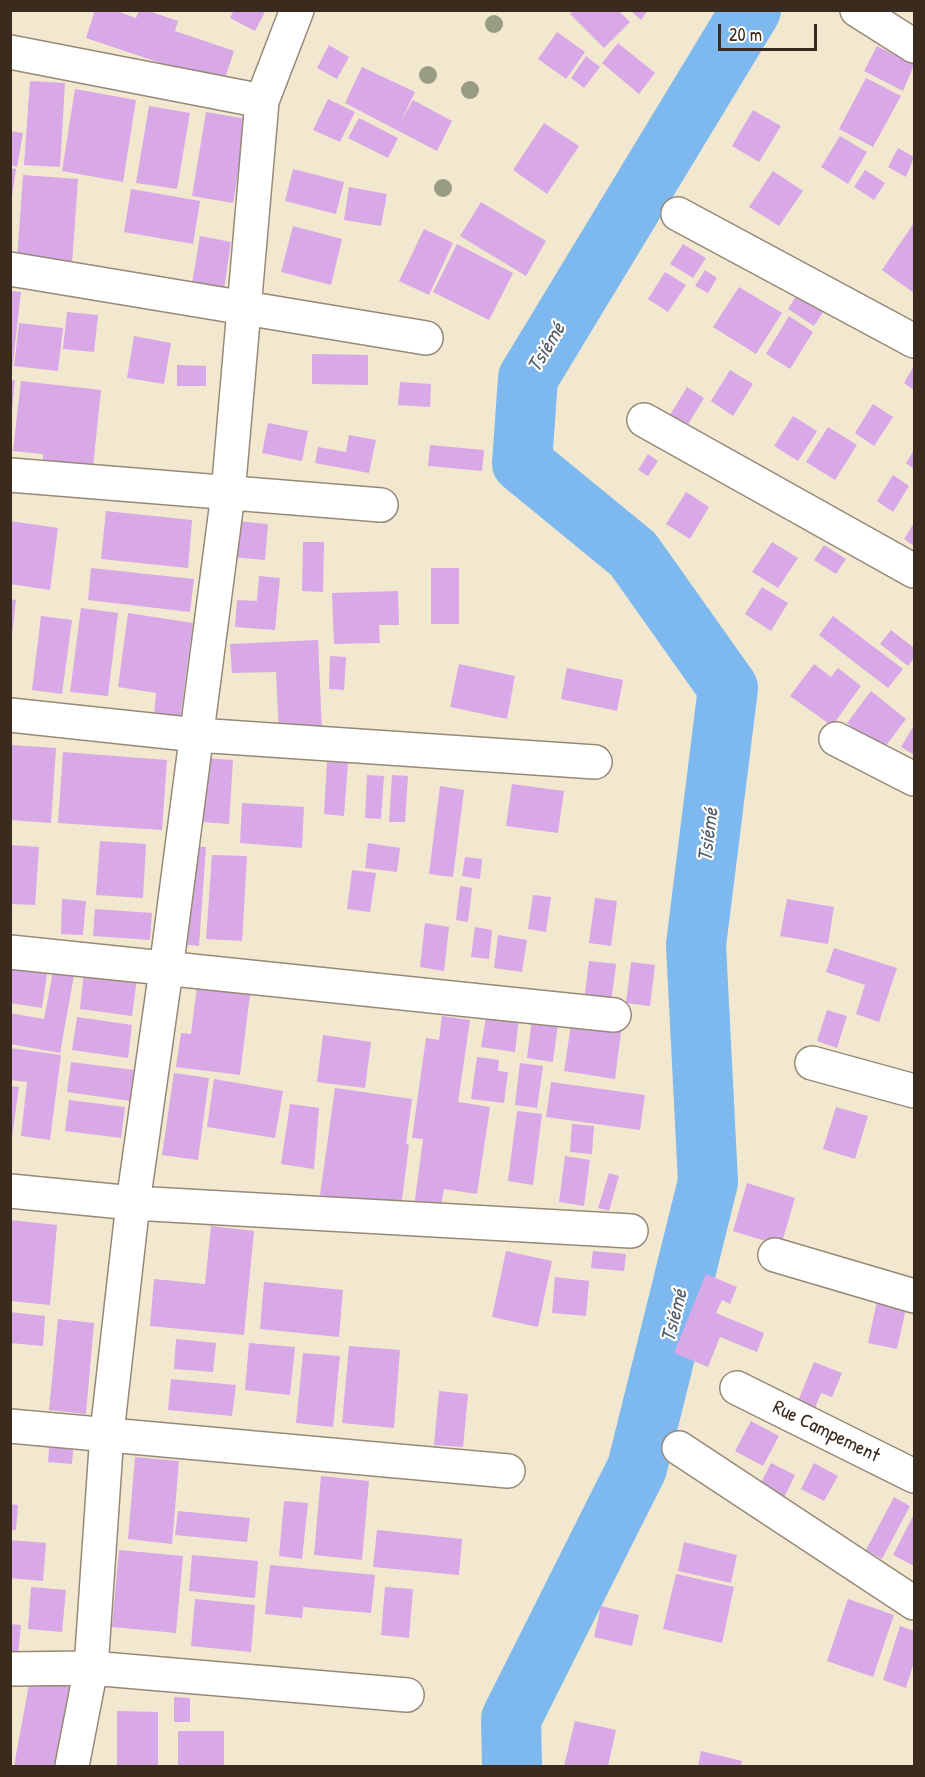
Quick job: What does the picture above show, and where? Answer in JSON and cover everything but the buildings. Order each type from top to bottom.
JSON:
[{"type":"street","points":[[72,1767],[91,1668],[107,1433],[132,1203],[166,970],[228,494],[262,101],[297,10]]},
{"type":"street","points":[[857,10],[915,46]]},
{"type":"street","points":[[10,52],[262,101]]},
{"type":"street","points":[[678,214],[915,341]]},
{"type":"street","points":[[10,269],[426,338]]},
{"type":"street","points":[[644,420],[915,571]]},
{"type":"street","points":[[10,475],[381,505]]},
{"type":"street","points":[[10,715],[197,735],[595,762]]},
{"type":"street","points":[[836,739],[915,779]]},
{"type":"street","points":[[10,952],[614,1015]]},
{"type":"street","points":[[812,1062],[915,1091]]},
{"type":"street","points":[[10,1191],[132,1203],[631,1231]]},
{"type":"street","points":[[775,1255],[915,1296]]},
{"type":"street","name":"Rue Campement","points":[[737,1388],[915,1476]]},
{"type":"street","points":[[10,1426],[508,1471]]},
{"type":"street","points":[[679,1448],[915,1603]]},
{"type":"street","points":[[10,1669],[91,1668],[407,1695]]},
{"type":"waterway","name":"Tsiémé","points":[[512,1766],[511,1719],[637,1468],[708,1182],[696,945],[728,688],[633,554],[522,463],[528,378],[751,10]]}]
